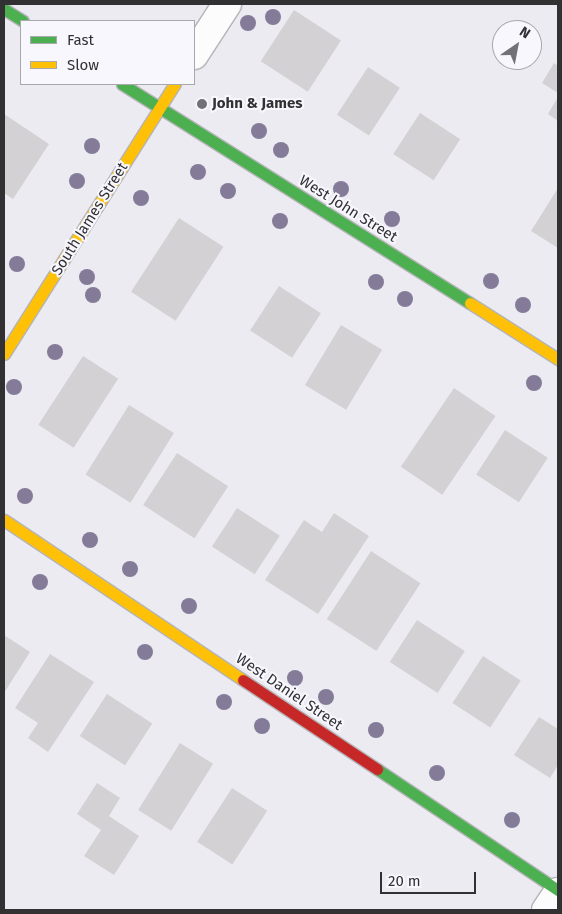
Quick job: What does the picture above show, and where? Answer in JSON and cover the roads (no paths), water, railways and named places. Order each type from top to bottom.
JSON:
[{"type":"street","points":[[195,53],[227,4]]},
{"type":"street","points":[[4,9],[21,20]]},
{"type":"street","name":"West John Street","points":[[124,85],[558,359]]},
{"type":"street","name":"South James Street","points":[[4,354],[174,85]]},
{"type":"street","name":"West Daniel Street","points":[[4,520],[558,891]]},
{"type":"street","points":[[546,910],[558,891]]},
{"type":"place","name":"John & James","points":[[202,104]]}]
